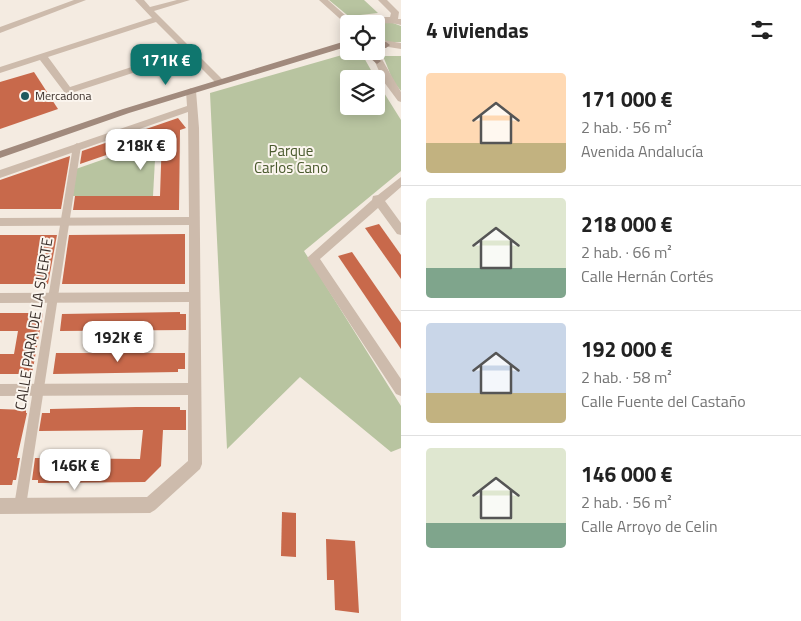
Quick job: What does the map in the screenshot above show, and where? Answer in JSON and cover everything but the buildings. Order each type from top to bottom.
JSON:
[{"type":"main road","points":[[0,155],[126,111],[340,48]]},
{"type":"street","points":[[0,30],[82,0]]},
{"type":"street","points":[[139,0],[220,82]]},
{"type":"street","points":[[148,10],[186,0]]},
{"type":"street","points":[[322,0],[340,15]]},
{"type":"street","points":[[382,0],[394,12],[397,21]]},
{"type":"street","points":[[0,70],[157,19]]},
{"type":"street","points":[[386,45],[401,46]]},
{"type":"street","points":[[42,56],[68,91],[170,59],[189,51]]},
{"type":"street","points":[[378,61],[401,99]]},
{"type":"street","points":[[0,506],[150,505],[194,464],[195,221],[193,107],[191,91]]},
{"type":"street","points":[[0,174],[193,107]]},
{"type":"street","name":"CALLE PARA DE LA SUERTE","points":[[20,506],[77,146]]},
{"type":"street","points":[[401,180],[377,199],[313,258],[401,390]]},
{"type":"street","points":[[377,199],[401,231]]},
{"type":"street","points":[[0,222],[195,221]]},
{"type":"street","points":[[0,298],[194,297]]},
{"type":"street","points":[[0,390],[195,389]]},
{"type":"green space","points":[[329,0],[364,0],[378,13],[360,15],[347,15]]},
{"type":"green space","points":[[385,23],[401,26],[401,42],[385,42]]},
{"type":"green space","name":"Parque Carlos Cano","points":[[340,56],[340,60],[365,60],[371,70],[340,70],[340,115],[385,115],[385,94],[401,120],[401,171],[304,251],[401,406],[401,448],[391,452],[300,377],[227,449],[210,93]]},
{"type":"green space","points":[[385,56],[401,56],[401,91],[393,81],[385,60]]},
{"type":"green space","points":[[156,141],[153,196],[69,196],[73,170]]},
{"type":"place","name":"Mercadona","points":[[25,96]]}]
